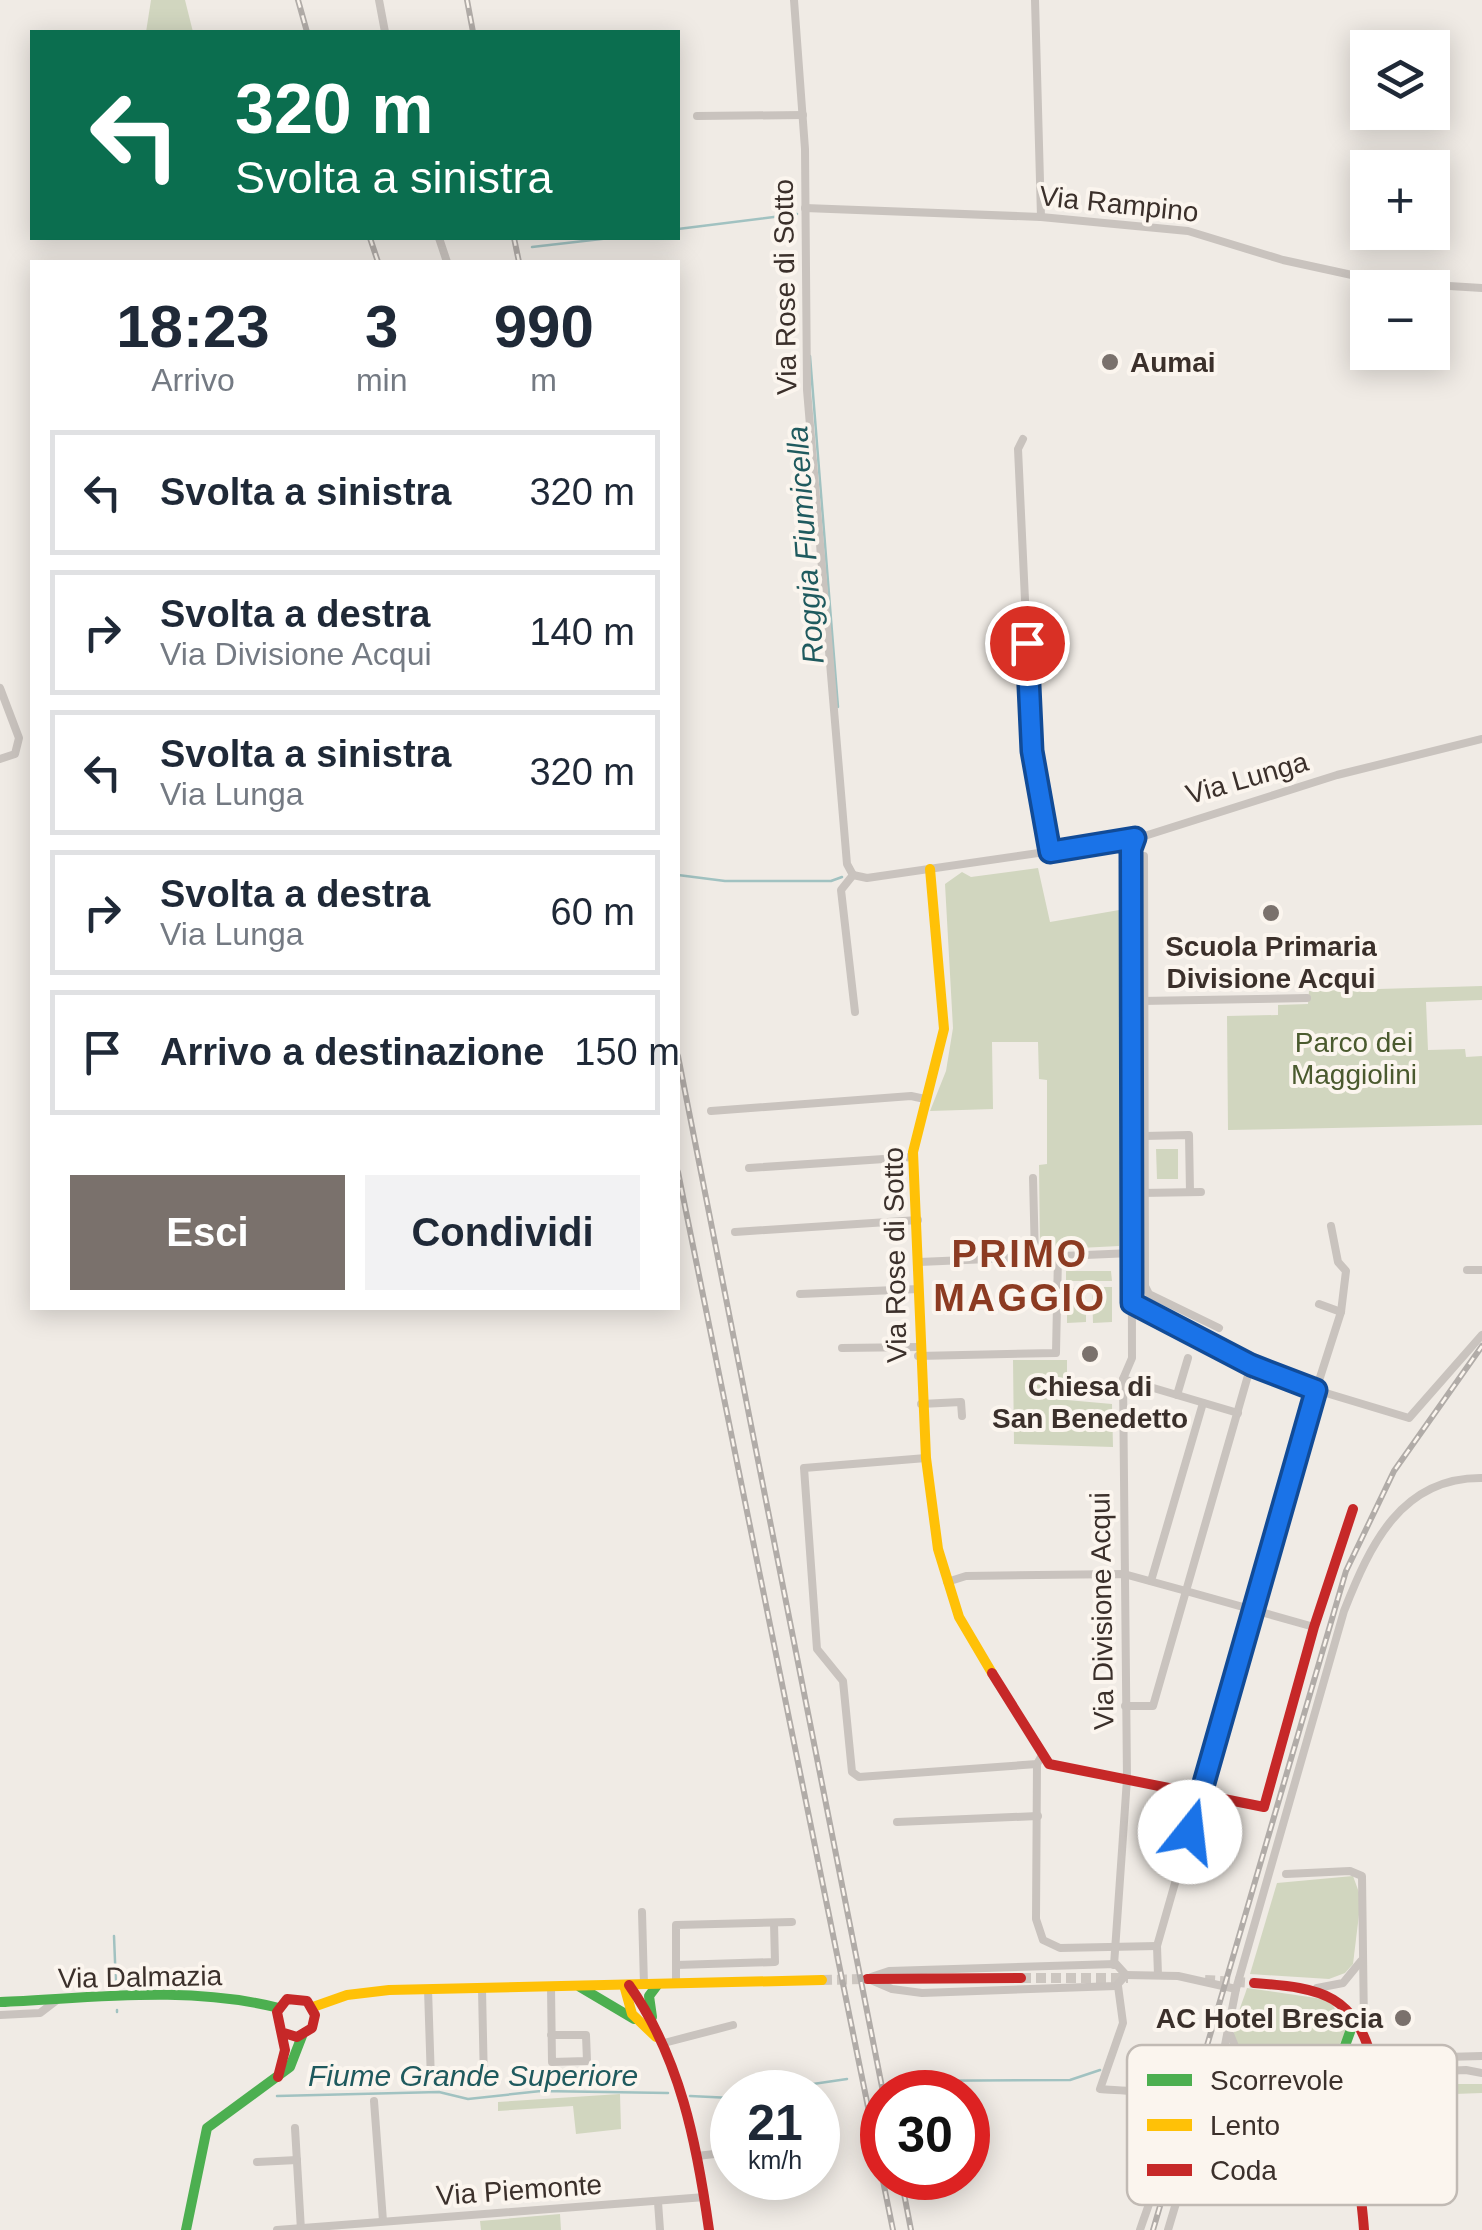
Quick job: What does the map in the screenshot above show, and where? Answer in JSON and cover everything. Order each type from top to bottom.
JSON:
[{"type":"street","points":[[379,0],[386,30]]},
{"type":"street","name":"Via Rose di Sotto","points":[[794,0],[803,115],[807,390],[847,864],[853,875]]},
{"type":"street","points":[[1036,0],[1041,216]]},
{"type":"street","points":[[697,116],[803,115]]},
{"type":"street","name":"Via Rampino","points":[[805,208],[1041,216],[1188,231],[1284,260],[1384,282],[1482,288]]},
{"type":"street","points":[[1023,439],[1018,449],[1032,751],[1050,852]]},
{"type":"street","points":[[0,688],[19,738],[14,754],[0,759]]},
{"type":"street","name":"Via Lunga","points":[[853,875],[866,878],[930,870],[1135,838],[1191,818],[1482,736]]},
{"type":"street","name":"Via Divisione Acqui","points":[[1114,1986],[1104,1975],[1118,1947],[1127,1779],[1123,1379],[1132,1358],[1131,849],[1135,838]]},
{"type":"street","points":[[1144,856],[1146,1290],[1219,1328]]},
{"type":"street","name":"Via Rose di Sotto","points":[[930,870],[944,1028],[940,1059],[925,1099],[914,1157],[921,1404],[938,1549],[958,1617],[1039,1760],[1036,1919],[1042,1940],[1060,1948],[1118,1947]]},
{"type":"street","points":[[853,875],[841,890],[854,1012]]},
{"type":"street","points":[[1132,1002],[1306,998]]},
{"type":"street","points":[[711,1112],[911,1096],[925,1099]]},
{"type":"street","points":[[1144,1136],[1189,1135],[1190,1192]]},
{"type":"street","points":[[748,1168],[914,1157]]},
{"type":"street","points":[[1033,1178],[1035,1257]]},
{"type":"street","points":[[1132,1192],[1201,1192]]},
{"type":"street","points":[[735,1232],[918,1220]]},
{"type":"street","points":[[1158,1975],[1157,1946],[1340,1312],[1346,1271],[1338,1262],[1331,1226]]},
{"type":"street","name":"Via Rose di Sotto","points":[[842,1348],[1056,1353],[1058,1256]]},
{"type":"street","points":[[919,1262],[1145,1257]]},
{"type":"street","points":[[1467,1270],[1482,1270]]},
{"type":"street","points":[[800,1294],[919,1289]]},
{"type":"street","points":[[1132,1303],[1251,1365],[1406,1418],[1416,1415],[1482,1335]]},
{"type":"street","points":[[1319,1304],[1340,1312]]},
{"type":"street","points":[[1186,1332],[1193,1316]]},
{"type":"street","points":[[1177,1395],[1188,1358]]},
{"type":"street","points":[[1126,1706],[1153,1706],[1251,1365]]},
{"type":"street","points":[[1123,1379],[1238,1412]]},
{"type":"street","points":[[921,1404],[961,1402],[962,1416]]},
{"type":"street","points":[[1152,1581],[1202,1402]]},
{"type":"street","points":[[926,1458],[804,1468],[817,1650],[843,1681],[852,1772],[859,1777],[1039,1760],[1264,1806],[1314,1627],[1353,1509]]},
{"type":"street","points":[[1225,2045],[1236,1989],[1344,1611],[1367,1556],[1387,1524],[1418,1494],[1449,1480],[1482,1478]]},
{"type":"street","points":[[947,1582],[966,1576],[1124,1574],[1314,1627]]},
{"type":"street","points":[[897,1822],[1038,1816]]},
{"type":"street","points":[[1286,1874],[1350,1871],[1362,1876],[1364,2037]]},
{"type":"street","points":[[642,1912],[644,1984]]},
{"type":"street","points":[[676,1984],[676,1925],[792,1922]]},
{"type":"street","points":[[676,1965],[775,1962],[774,1923]]},
{"type":"street","points":[[1118,1947],[1157,1946]]},
{"type":"street","points":[[1317,1988],[1350,1979],[1364,1952]]},
{"type":"street","points":[[867,1978],[889,1971],[1112,1965],[1122,1967],[1126,1975]]},
{"type":"street","points":[[1038,1989],[1039,1967]]},
{"type":"street","points":[[867,1978],[892,1989],[922,1992],[1114,1986],[1126,1975],[1224,1983],[1236,1989]]},
{"type":"street","points":[[867,1978],[1021,1978]]},
{"type":"street","points":[[313,2007],[346,1994],[428,1989],[822,1980]]},
{"type":"street","points":[[1254,1983],[1317,1988],[1336,1996],[1367,2045]]},
{"type":"street","points":[[655,2028],[648,1996],[658,1984]]},
{"type":"street","points":[[627,1985],[625,2001],[636,2020]]},
{"type":"street","points":[[627,1985],[664,2043],[697,2156],[709,2230]]},
{"type":"street","points":[[579,1986],[636,2020],[664,2043]]},
{"type":"street","points":[[1114,1986],[1123,2023],[1100,2089],[1127,2092]]},
{"type":"street","points":[[551,1988],[551,2036],[552,2062],[587,2061],[586,2035],[551,2036]]},
{"type":"street","points":[[428,1989],[430,2081]]},
{"type":"street","points":[[482,1989],[484,2084]]},
{"type":"street","name":"Via Dalmazia","points":[[0,2002],[201,1996],[244,1999],[278,2008]]},
{"type":"street","points":[[278,2078],[284,2033],[277,2021],[278,2008],[296,1997],[313,2007]]},
{"type":"street","points":[[0,2014],[40,2013],[57,2000]]},
{"type":"street","points":[[186,2230],[200,2147],[207,2128],[290,2067],[302,2036],[314,2024],[313,2007]]},
{"type":"street","points":[[1348,2045],[1354,2020]]},
{"type":"street","points":[[1230,2024],[1235,2045]]},
{"type":"street","points":[[664,2043],[733,2026]]},
{"type":"street","points":[[284,2033],[302,2036]]},
{"type":"street","points":[[1457,2070],[1482,2071],[1482,2056]]},
{"type":"street","points":[[374,2101],[383,2222]]},
{"type":"street","points":[[295,2128],[301,2229]]},
{"type":"street","points":[[697,2156],[710,2155]]},
{"type":"street","points":[[257,2162],[297,2160]]},
{"type":"street","name":"Via Piemonte","points":[[277,2230],[705,2197]]},
{"type":"street","points":[[658,2202],[660,2230]]},
{"type":"street","points":[[1140,2230],[1147,2205]]},
{"type":"street","points":[[1168,2230],[1175,2205]]},
{"type":"street","points":[[1362,2205],[1364,2230]]},
{"type":"street","points":[[439,2218],[441,2230]]},
{"type":"green space","points":[[151,0],[185,0],[192,30],[146,30]]},
{"type":"green space","points":[[1038,868],[1050,922],[1125,909],[1119,1023],[1119,1246],[1040,1250],[1039,1165],[1047,1164],[1047,1080],[1039,1079],[1038,1042],[992,1042],[993,1109],[930,1111],[946,1071],[953,1028],[945,884],[962,872],[971,877]]},
{"type":"green space","name":"Parco dei Maggiolini","points":[[1482,986],[1482,1000],[1426,1002],[1428,1050],[1465,1049],[1466,1057],[1482,1056],[1482,1125],[1228,1130],[1227,1016],[1278,1015],[1278,1005],[1308,1004],[1309,991]]},
{"type":"green space","points":[[1156,1149],[1178,1149],[1178,1179],[1157,1179]]},
{"type":"green space","points":[[1066,1271],[1111,1271],[1112,1281],[1066,1281]]},
{"type":"green space","points":[[1092,1287],[1112,1287],[1112,1322],[1093,1323]]},
{"type":"green space","points":[[1067,1288],[1086,1288],[1086,1322],[1067,1323]]},
{"type":"green space","points":[[1013,1360],[1067,1360],[1067,1400],[1112,1404],[1113,1447],[1014,1444]]},
{"type":"green space","points":[[1353,1876],[1361,1898],[1353,1964],[1345,1973],[1329,1979],[1250,1974],[1277,1883]]},
{"type":"green space","points":[[1247,1988],[1330,2000],[1346,2030],[1339,2045],[1235,2045],[1237,2018]]},
{"type":"green space","points":[[1457,2084],[1482,2084],[1482,2093],[1457,2094]]},
{"type":"green space","points":[[620,2094],[621,2129],[576,2134],[573,2106],[498,2111],[498,2102]]},
{"type":"green space","points":[[560,2214],[561,2230],[481,2230],[480,2221]]},
{"type":"waterway","name":"Roggia Fiumicella","points":[[680,229],[797,214]]},
{"type":"waterway","name":"Roggia Fiumicella","points":[[532,247],[593,240]]},
{"type":"waterway","name":"Roggia Fiumicella","points":[[810,356],[838,707]]},
{"type":"waterway","name":"Roggia Fiumicella","points":[[680,875],[725,881],[831,881],[842,877]]},
{"type":"waterway","points":[[114,1936],[116,1986]]},
{"type":"waterway","name":"Fiume Grande Superiore","points":[[990,2080],[1070,2080],[1100,2070]]},
{"type":"waterway","name":"Fiume Grande Superiore","points":[[840,2080],[847,2079]]},
{"type":"waterway","name":"Fiume Grande Superiore","points":[[277,2096],[439,2092],[468,2099],[541,2091],[668,2093]]},
{"type":"waterway","name":"Fiume Grande Superiore","points":[[690,2096],[710,2097]]},
{"type":"tunnel","points":[[1021,1978],[1128,1978]]},
{"type":"tunnel","points":[[822,1980],[867,1979]]},
{"type":"tunnel","points":[[1205,1980],[1254,1983]]},
{"type":"railway","points":[[298,0],[306,30]]},
{"type":"railway","points":[[467,0],[473,30]]},
{"type":"railway","points":[[371,240],[377,260]]},
{"type":"railway","points":[[514,240],[519,260]]},
{"type":"railway","points":[[680,1066],[879,2070]]},
{"type":"railway","points":[[680,1182],[893,2230]]},
{"type":"railway","points":[[1207,2045],[1346,1571],[1394,1471],[1482,1346]]},
{"type":"railway","points":[[905,2200],[911,2230]]},
{"type":"railway","points":[[1153,2230],[1160,2205]]},
{"type":"traffic: fast","points":[[652,2017],[649,1996],[658,1984]]},
{"type":"traffic: fast","points":[[580,1987],[634,2019]]},
{"type":"traffic: fast","points":[[0,2002],[175,1995],[279,2008]]},
{"type":"traffic: fast","points":[[1345,2045],[1354,2021]]},
{"type":"traffic: fast","points":[[186,2230],[207,2128],[290,2067],[302,2036]]},
{"type":"traffic: slow","points":[[930,869],[944,1029],[913,1152],[926,1458],[938,1549],[959,1617],[992,1673]]},
{"type":"traffic: slow","points":[[313,2007],[347,1995],[389,1990],[822,1980]]},
{"type":"traffic: slow","points":[[624,1985],[632,2014],[656,2037]]},
{"type":"traffic: jam","points":[[992,1673],[1049,1764],[1264,1807],[1314,1627],[1353,1509]]},
{"type":"traffic: jam","points":[[867,1979],[1021,1978]]},
{"type":"traffic: jam","points":[[1254,1983],[1299,1988],[1333,2000],[1357,2024],[1368,2045]]},
{"type":"traffic: jam","points":[[629,1985],[674,2071],[692,2134],[709,2230]]},
{"type":"traffic: jam","points":[[278,2077],[285,2050],[277,2012],[287,1999],[307,2001],[315,2015],[312,2028],[297,2037],[284,2033]]},
{"type":"traffic: jam","points":[[1362,2205],[1364,2230]]},
{"type":"place","name":"Aumai","points":[[1110,362]]},
{"type":"place","name":"Scuola Primaria Divisione Acqui","points":[[1271,913]]},
{"type":"place","name":"Chiesa di San Benedetto","points":[[1090,1354]]},
{"type":"place","name":"AC Hotel Brescia","points":[[1403,2018]]},
{"type":"district","name":"PRIMO MAGGIO","points":[[1020,1276]]},
{"type":"route","points":[[1027,643],[1033,764],[1050,852],[1135,838],[1131,849],[1132,1303],[1251,1365],[1316,1390],[1190,1832]]}]
